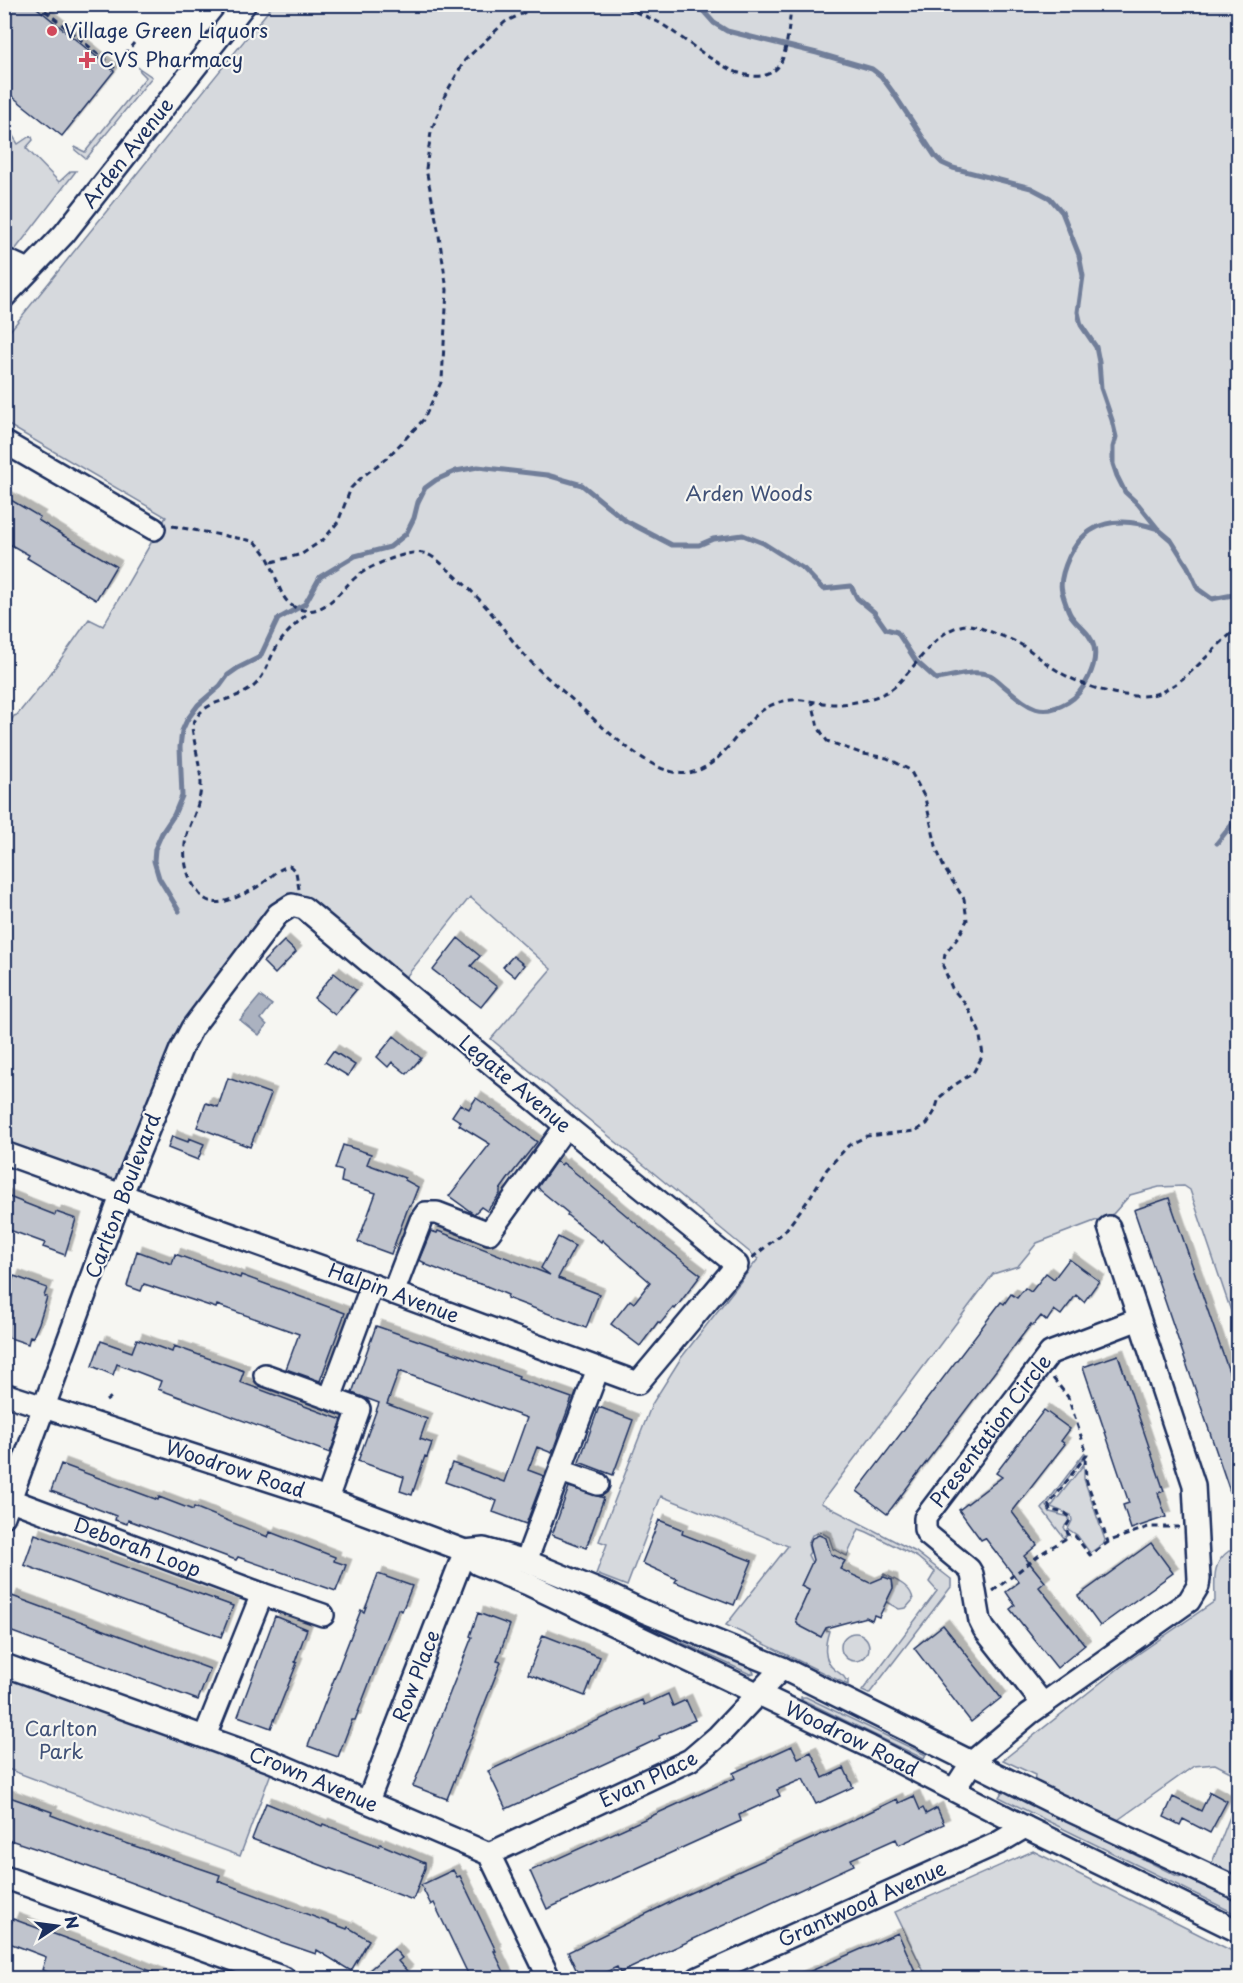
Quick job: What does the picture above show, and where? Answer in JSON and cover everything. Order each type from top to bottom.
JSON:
[{"type":"street","name":"Arden Avenue","points":[[4,297],[64,234],[245,4]]},
{"type":"street","points":[[4,259],[28,270]]},
{"type":"street","points":[[4,442],[154,529]]},
{"type":"street","name":"Legate Avenue","points":[[295,905],[304,908],[566,1126],[744,1262]]},
{"type":"street","name":"Carlton Boulevard","points":[[8,1508],[121,1196],[182,1049],[192,1028],[278,914],[295,905]]},
{"type":"street","points":[[393,1293],[421,1220],[426,1213],[437,1214],[489,1233],[566,1126]]},
{"type":"street","name":"Halpin Avenue","points":[[4,1153],[638,1383],[744,1262]]},
{"type":"street","points":[[954,1790],[972,1762],[1043,1704],[1189,1601],[1198,1586],[1194,1485],[1109,1227]]},
{"type":"street","points":[[330,1398],[372,1285]]},
{"type":"street","name":"Presentation Circle","points":[[1043,1704],[984,1629],[980,1621],[972,1574],[969,1569],[928,1535],[925,1529],[925,1518],[1050,1353],[1139,1319]]},
{"type":"street","points":[[526,1561],[598,1369]]},
{"type":"street","points":[[265,1375],[360,1409],[327,1499]]},
{"type":"street","name":"Woodrow Road","points":[[4,1394],[327,1499],[465,1551],[478,1564],[528,1584],[870,1747],[1025,1827],[1239,1931]]},
{"type":"street","points":[[561,1471],[598,1484]]},
{"type":"street","name":"Deborah Loop","points":[[8,1508],[323,1615]]},
{"type":"street","name":"Woodrow Road","points":[[465,1551],[484,1549],[526,1561],[782,1668],[1054,1803],[1239,1889]]},
{"type":"street","name":"Row Place","points":[[368,1801],[465,1551]]},
{"type":"street","points":[[205,1736],[262,1594]]},
{"type":"street","name":"Crown Avenue","points":[[4,1665],[205,1736],[368,1801],[489,1854]]},
{"type":"street","name":"Evan Place","points":[[489,1854],[690,1760],[759,1695],[782,1668]]},
{"type":"street","name":"Grantwood Avenue","points":[[698,1978],[998,1843],[1025,1827]]},
{"type":"street","points":[[489,1854],[549,1978]]},
{"type":"street","points":[[4,1878],[284,1978]]},
{"type":"path","points":[[38,4],[114,67],[134,43]]},
{"type":"path","points":[[272,562],[302,554],[324,539],[338,522],[351,488],[388,457],[424,419],[442,380],[447,290],[426,169],[431,132],[445,95],[465,60],[505,22],[542,4]]},
{"type":"path","points":[[616,4],[659,23],[718,62],[747,75],[770,73],[778,68],[783,60],[791,9],[794,4]]},
{"type":"path","points":[[154,529],[167,525],[254,541],[262,546],[272,562],[277,583],[286,600],[296,609],[309,612]]},
{"type":"path","points":[[295,905],[300,884],[297,872],[290,866],[282,867],[263,883],[220,902],[210,902],[200,895],[191,882],[186,867],[185,848],[188,832],[199,803],[201,783],[192,728],[194,720],[205,707],[240,696],[255,685],[282,639],[309,612],[327,605],[361,573],[407,554],[425,552],[444,566],[491,612],[509,638],[534,666],[617,740],[669,772],[690,773],[714,762],[761,710],[794,698],[836,704],[864,700],[890,691],[909,673],[930,646],[953,628],[969,624],[1019,643],[1060,673],[1072,678],[1126,696],[1150,697],[1166,690],[1188,673],[1239,628]]},
{"type":"path","points":[[744,1262],[785,1231],[827,1170],[849,1145],[867,1136],[915,1131],[927,1124],[935,1111],[939,1098],[973,1073],[983,1055],[979,1031],[967,1006],[952,988],[943,966],[945,954],[959,936],[967,920],[964,899],[944,867],[937,850],[925,798],[910,770],[887,758],[863,754],[827,741],[818,727],[812,701]]},
{"type":"path","points":[[1052,1376],[1068,1397],[1087,1454],[1049,1504],[1050,1510],[1065,1513],[1070,1517],[1066,1528],[1068,1534],[1075,1536],[1088,1554],[1108,1542],[1151,1527],[1180,1527]]},
{"type":"path","points":[[106,1401],[114,1395]]},
{"type":"path","points":[[1084,1458],[1086,1479],[1108,1542]]},
{"type":"path","points":[[992,1592],[1042,1553],[1072,1535]]},
{"type":"green space","name":"Arden Woods","points":[[273,5],[1238,5],[1238,1332],[1190,1190],[1184,1186],[1159,1187],[1130,1195],[1113,1214],[1037,1243],[1018,1266],[993,1274],[821,1503],[916,1552],[951,1579],[951,1587],[869,1694],[862,1691],[937,1591],[929,1582],[935,1572],[917,1557],[867,1532],[859,1529],[847,1556],[833,1549],[829,1537],[821,1532],[812,1535],[808,1544],[810,1552],[808,1555],[812,1563],[801,1586],[809,1590],[796,1619],[798,1625],[821,1637],[825,1629],[829,1631],[826,1657],[831,1666],[848,1680],[848,1685],[726,1625],[788,1546],[661,1496],[627,1586],[596,1574],[607,1544],[599,1541],[652,1404],[681,1358],[758,1259],[491,1039],[551,969],[470,897],[406,977],[311,902],[277,905],[175,1037],[124,1171],[119,1177],[108,1181],[5,1143],[5,730],[51,673],[89,619],[103,626],[166,517],[5,423],[5,337]]},
{"type":"green space","points":[[139,68],[152,77],[86,159],[75,150],[75,147],[85,152],[146,77]]},
{"type":"green space","points":[[4,122],[18,144],[32,137],[33,140],[26,148],[59,182],[71,171],[76,171],[5,263]]},
{"type":"green space","points":[[1085,1452],[1084,1457],[1047,1506],[1050,1512],[1069,1517],[1064,1527],[1068,1535],[1064,1538],[1042,1509]]},
{"type":"green space","points":[[1084,1464],[1084,1479],[1105,1540],[1090,1553],[1077,1535],[1068,1529],[1072,1521],[1071,1515],[1051,1507]]},
{"type":"green space","points":[[1229,1551],[1238,1551],[1238,1776],[1215,1764],[1194,1766],[1115,1822],[1034,1782],[1035,1775],[1003,1760],[1128,1661],[1215,1601],[1217,1567],[1219,1561]]},
{"type":"green space","points":[[884,1574],[910,1591],[913,1600],[906,1608],[899,1609],[886,1602],[893,1587],[892,1580],[882,1578]]},
{"type":"green space","points":[[557,1587],[714,1650],[752,1669],[754,1673],[750,1674],[618,1613],[559,1590]]},
{"type":"green space","points":[[855,1633],[865,1637],[869,1647],[865,1657],[855,1661],[845,1657],[841,1647],[845,1637]]},
{"type":"green space","name":"Carlton Park","points":[[4,1671],[271,1773],[240,1856],[5,1768]]},
{"type":"green space","points":[[801,1697],[806,1697],[926,1755],[924,1759]]},
{"type":"green space","points":[[1004,1789],[1177,1876],[1238,1901],[1238,1915],[999,1797]]},
{"type":"green space","points":[[1238,1796],[1238,1884],[1208,1873]]},
{"type":"green space","points":[[1033,1851],[1238,1954],[1238,1978],[927,1978],[895,1912]]},
{"type":"shaded area","points":[[260,996],[272,1005],[261,1019],[267,1025],[259,1035],[240,1020]]},
{"type":"building","points":[[4,4],[32,4],[114,71],[62,136],[4,90]]},
{"type":"building","points":[[4,496],[40,517],[38,520],[116,566],[96,600],[27,558],[29,555],[4,541]]},
{"type":"building","points":[[458,938],[480,956],[471,966],[497,987],[481,1007],[433,970]]},
{"type":"building","points":[[284,941],[296,952],[275,974],[263,962]]},
{"type":"building","points":[[513,956],[524,965],[515,977],[503,967]]},
{"type":"building","points":[[334,973],[356,990],[335,1015],[314,998]]},
{"type":"building","points":[[394,1036],[421,1058],[407,1074],[392,1062],[388,1067],[377,1057]]},
{"type":"building","points":[[333,1051],[355,1065],[348,1076],[325,1062]]},
{"type":"building","points":[[228,1078],[271,1094],[250,1147],[197,1127],[206,1103],[218,1107]]},
{"type":"building","points":[[476,1098],[537,1142],[510,1176],[487,1211],[481,1207],[474,1214],[449,1196],[490,1144],[459,1125],[461,1122],[452,1116],[460,1104],[469,1109]]},
{"type":"building","points":[[172,1136],[188,1142],[189,1138],[204,1144],[198,1160],[168,1148]]},
{"type":"building","points":[[343,1145],[371,1154],[367,1164],[405,1178],[418,1187],[391,1254],[358,1242],[376,1193],[341,1182],[343,1171],[335,1169]]},
{"type":"building","points":[[556,1161],[561,1165],[563,1163],[701,1275],[675,1309],[673,1308],[660,1324],[658,1322],[640,1346],[611,1324],[630,1300],[634,1303],[650,1282],[602,1240],[601,1242],[567,1215],[568,1213],[540,1190],[538,1187]]},
{"type":"building","points":[[4,1195],[55,1215],[56,1212],[76,1219],[65,1255],[43,1247],[45,1243],[4,1228]]},
{"type":"building","points":[[1169,1198],[1239,1401],[1239,1509],[1236,1509],[1134,1210]]},
{"type":"building","points":[[431,1231],[437,1233],[438,1231],[550,1275],[541,1268],[558,1237],[575,1246],[558,1278],[599,1294],[586,1328],[507,1298],[508,1295],[484,1285],[424,1264],[419,1260]]},
{"type":"building","points":[[137,1251],[172,1264],[175,1254],[240,1278],[241,1275],[345,1313],[320,1381],[286,1369],[299,1334],[217,1305],[216,1308],[144,1284],[141,1291],[127,1286]]},
{"type":"building","points":[[1069,1259],[1099,1281],[1084,1302],[1076,1295],[1061,1315],[1054,1310],[1047,1321],[1041,1316],[1033,1326],[1031,1324],[887,1514],[857,1491],[1001,1302],[1004,1304],[1011,1294],[1017,1298],[1025,1288],[1031,1292],[1046,1273],[1054,1279]]},
{"type":"building","points":[[14,1276],[47,1288],[44,1296],[47,1297],[39,1323],[33,1337],[30,1336],[28,1344],[4,1336],[4,1301]]},
{"type":"building","points":[[376,1326],[519,1376],[518,1379],[572,1398],[552,1453],[537,1447],[528,1470],[544,1476],[526,1524],[493,1512],[497,1501],[445,1482],[452,1463],[504,1482],[527,1418],[399,1371],[387,1404],[427,1419],[420,1439],[432,1443],[427,1457],[425,1456],[412,1495],[400,1491],[404,1477],[358,1461],[379,1403],[352,1393]]},
{"type":"building","points":[[137,1339],[172,1352],[174,1346],[244,1371],[240,1382],[342,1420],[330,1453],[158,1389],[161,1381],[117,1364],[113,1375],[92,1366],[101,1341],[132,1352]]},
{"type":"building","points":[[1118,1355],[1164,1491],[1158,1493],[1166,1517],[1131,1529],[1123,1505],[1129,1503],[1083,1367]]},
{"type":"building","points":[[599,1407],[633,1420],[613,1475],[579,1462]]},
{"type":"building","points":[[1044,1410],[1070,1429],[1061,1441],[1065,1444],[1012,1512],[1037,1545],[1024,1556],[1045,1582],[1039,1587],[1085,1645],[1057,1668],[1010,1609],[1015,1605],[1006,1592],[1019,1582],[985,1538],[981,1540],[959,1510],[1002,1477],[996,1473]]},
{"type":"building","points":[[61,1464],[158,1500],[159,1497],[193,1510],[194,1507],[268,1537],[270,1532],[335,1557],[334,1561],[346,1565],[336,1591],[238,1557],[236,1560],[128,1520],[127,1524],[115,1520],[116,1516],[51,1491]]},
{"type":"building","points":[[569,1487],[604,1498],[586,1548],[552,1535]]},
{"type":"building","points":[[659,1520],[683,1530],[682,1534],[752,1561],[734,1605],[675,1582],[677,1579],[642,1563]]},
{"type":"building","points":[[35,1534],[233,1606],[221,1637],[24,1565]]},
{"type":"building","points":[[819,1535],[826,1538],[831,1554],[845,1561],[840,1569],[870,1583],[884,1577],[892,1580],[893,1588],[879,1617],[874,1615],[872,1620],[866,1617],[826,1628],[821,1637],[798,1625],[796,1619],[809,1590],[801,1586],[813,1560],[809,1545],[812,1538]]},
{"type":"building","points":[[1151,1543],[1173,1573],[1100,1626],[1078,1596]]},
{"type":"building","points":[[378,1574],[412,1586],[402,1611],[398,1609],[355,1720],[352,1720],[338,1757],[308,1746],[361,1610],[364,1612]]},
{"type":"building","points":[[12,1596],[210,1669],[198,1700],[4,1629],[4,1616]]},
{"type":"building","points":[[478,1613],[510,1625],[497,1661],[501,1662],[447,1799],[413,1786],[472,1637],[470,1636]]},
{"type":"building","points":[[275,1616],[307,1629],[295,1662],[297,1663],[271,1728],[238,1716]]},
{"type":"building","points":[[943,1625],[1001,1698],[971,1722],[914,1648]]},
{"type":"building","points":[[543,1635],[600,1657],[585,1696],[528,1674]]},
{"type":"building","points":[[668,1694],[673,1706],[686,1700],[695,1720],[506,1809],[488,1771],[642,1700],[644,1705]]},
{"type":"building","points":[[792,1746],[798,1758],[811,1752],[823,1778],[844,1768],[853,1787],[816,1804],[803,1779],[777,1790],[780,1796],[739,1815],[741,1821],[547,1909],[530,1871],[735,1778],[733,1773]]},
{"type":"building","points":[[1210,1792],[1227,1801],[1210,1833],[1183,1819],[1180,1825],[1164,1817],[1173,1797],[1201,1811]]},
{"type":"building","points":[[4,1795],[52,1812],[51,1815],[108,1837],[220,1875],[218,1881],[347,1929],[348,1927],[369,1940],[351,1971],[317,1950],[316,1954],[281,1942],[188,1904],[4,1838]]},
{"type":"building","points":[[914,1796],[920,1810],[923,1808],[926,1814],[937,1808],[944,1824],[899,1845],[896,1839],[851,1859],[854,1865],[620,1973],[617,1967],[593,1978],[580,1978],[568,1952],[683,1896],[897,1799],[899,1803]]},
{"type":"building","points":[[266,1803],[322,1826],[323,1824],[379,1846],[380,1844],[425,1863],[413,1900],[252,1839]]},
{"type":"building","points":[[453,1870],[457,1877],[460,1876],[507,1978],[470,1978],[434,1903],[431,1905],[421,1885]]},
{"type":"building","points":[[13,1919],[168,1978],[66,1978],[42,1970],[46,1957],[4,1941]]},
{"type":"building","points":[[898,1933],[916,1973],[905,1978],[795,1978]]},
{"type":"building","points":[[394,1949],[402,1958],[398,1961],[407,1971],[400,1978],[360,1978]]},
{"type":"waterway","points":[[697,4],[714,23],[727,31],[872,69],[881,76],[942,163],[953,168],[1031,188],[1050,198],[1062,212],[1079,255],[1083,276],[1078,312],[1081,325],[1096,347],[1101,388],[1116,437],[1113,447],[1113,464],[1117,476],[1125,492],[1171,540],[1188,567],[1198,589],[1212,599],[1238,594]]},
{"type":"waterway","points":[[179,911],[159,878],[154,861],[155,849],[182,796],[180,747],[182,731],[187,720],[198,705],[220,686],[228,675],[260,657],[278,619],[305,604],[320,577],[355,556],[390,547],[406,534],[425,488],[456,471],[478,467],[547,475],[582,485],[626,521],[672,545],[699,545],[713,539],[743,535],[763,543],[804,569],[823,589],[851,586],[857,598],[874,612],[886,629],[897,632],[916,661],[936,679],[983,673],[996,679],[1027,704],[1041,709],[1058,707],[1074,698],[1088,678],[1094,662],[1092,642],[1070,614],[1061,588],[1064,570],[1076,544],[1095,528],[1106,524],[1131,523],[1158,529]]},
{"type":"waterway","points":[[1217,843],[1238,817]]},
{"type":"place","name":"Village Green Liquors","points":[[52,31]]},
{"type":"place","name":"CVS Pharmacy","points":[[87,60]]}]
